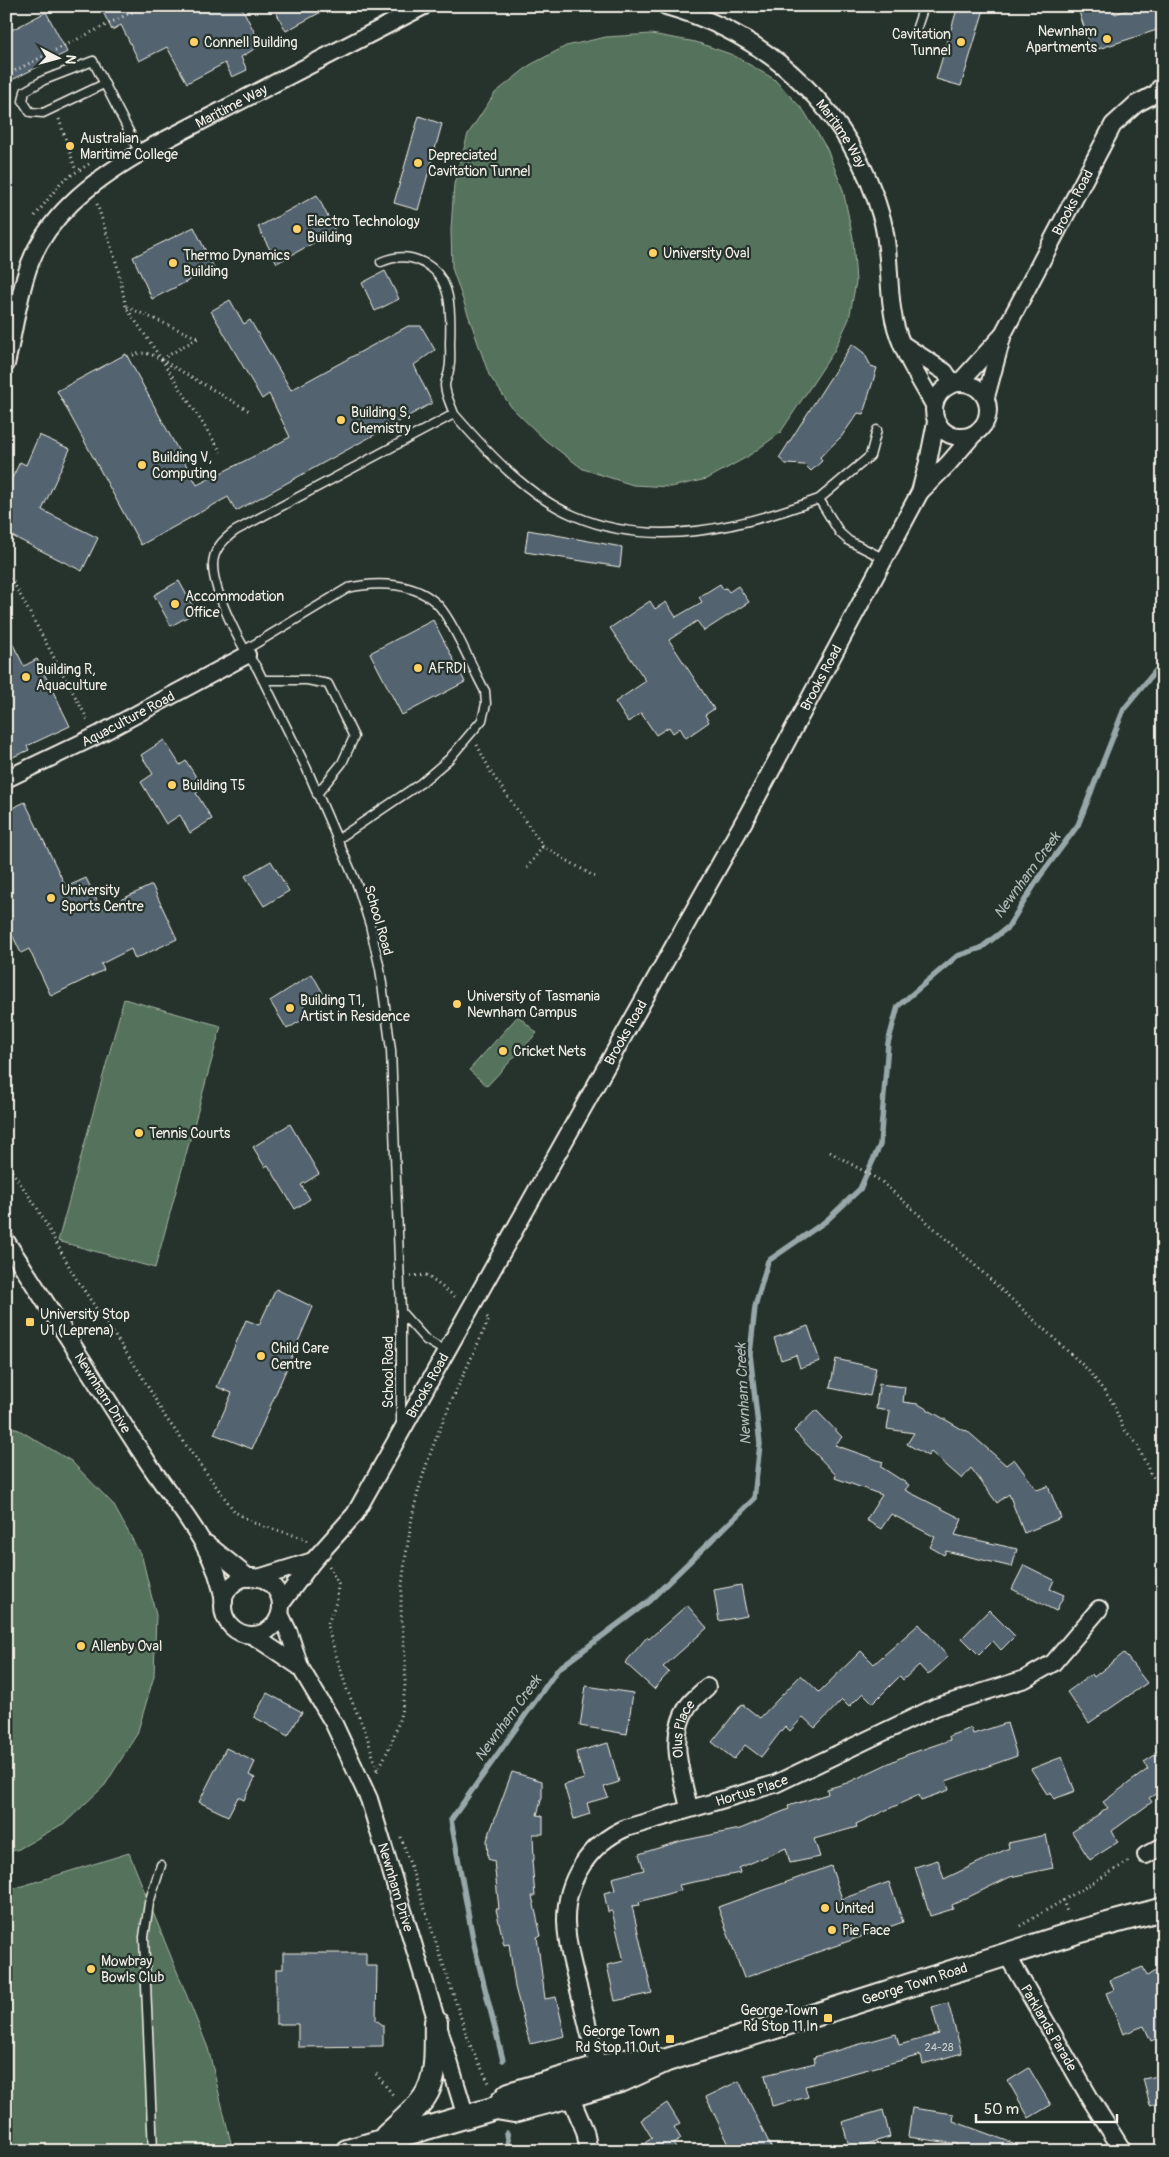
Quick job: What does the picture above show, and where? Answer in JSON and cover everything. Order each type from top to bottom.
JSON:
[{"type":"main road","name":"George Town Road","points":[[347,2151],[496,2108],[514,2110],[570,2096],[623,2080],[667,2060],[1074,1933],[1163,1909]]},
{"type":"main road","points":[[384,2139],[425,2097],[430,2086],[434,2067],[436,2022]]},
{"type":"main road","name":"George Town Road","points":[[496,2108],[509,2094],[621,2061],[667,2060]]},
{"type":"street","name":"Maritime Way","points":[[6,364],[26,274],[43,236],[67,207],[101,177],[140,153],[424,6]]},
{"type":"street","name":"Maritime Way","points":[[666,6],[707,19],[740,35],[768,54],[816,96],[835,122],[860,160],[882,219],[888,252],[894,319],[904,349],[934,405]]},
{"type":"street","name":"Brooks Road","points":[[986,398],[1003,334],[1113,125],[1136,104],[1163,90]]},
{"type":"street","name":"Brooks Road","points":[[957,383],[1003,334]]},
{"type":"street","points":[[904,349],[945,372],[957,383]]},
{"type":"street","points":[[957,383],[973,385],[986,398],[988,406],[986,423],[973,435],[956,437],[948,434],[936,422],[934,405],[942,390],[957,383]]},
{"type":"street","name":"Brooks Road","points":[[281,1609],[317,1557],[355,1514],[748,814],[883,558],[920,492],[936,422]]},
{"type":"street","name":"Brooks Road","points":[[920,492],[973,435]]},
{"type":"street","name":"Aquaculture Road","points":[[6,779],[96,736],[246,652]]},
{"type":"street","name":"Newnham Drive","points":[[6,1241],[146,1461],[203,1541],[221,1582],[224,1602]]},
{"type":"street","name":"Newnham Drive","points":[[203,1541],[253,1578]]},
{"type":"street","points":[[253,1578],[274,1586],[281,1609],[276,1622],[270,1629],[261,1634],[252,1635],[242,1633],[234,1628],[224,1612],[224,1602],[232,1585],[253,1578],[317,1557]]},
{"type":"street","name":"Newnham Drive","points":[[281,1609],[300,1667],[334,1724],[369,1799],[466,2116]]},
{"type":"street","name":"Hortus Place","points":[[598,2068],[569,1946],[566,1921],[573,1886],[587,1856],[597,1844],[612,1834],[689,1808],[775,1784],[936,1707],[1033,1675],[1053,1663],[1099,1609]]},
{"type":"street","name":"Newnham Drive","points":[[252,1635],[300,1667]]},
{"type":"street","name":"Olus Place","points":[[689,1808],[676,1745],[678,1726],[688,1706],[707,1687]]},
{"type":"street","points":[[1141,1856],[1163,1846]]},
{"type":"street","name":"Parklands Parade","points":[[1007,1955],[1091,2100],[1123,2151]]},
{"type":"street","points":[[570,2096],[585,2131],[590,2151]]},
{"type":"lane","points":[[916,30],[924,6]]},
{"type":"lane","points":[[104,84],[43,113],[30,112],[23,101],[25,91],[33,86],[93,61],[140,153]]},
{"type":"lane","points":[[381,262],[392,257],[417,259],[431,266],[446,287],[451,319],[449,370],[444,384],[454,414],[480,444],[524,485],[548,502],[575,516],[623,531],[672,533],[728,527],[773,516],[819,499],[870,456],[877,430]]},
{"type":"lane","name":"School Road","points":[[400,1433],[402,1312],[391,1050],[380,969],[370,925],[358,887],[318,794],[263,680],[246,652],[220,598],[213,565],[216,551],[223,540],[235,531],[454,414]]},
{"type":"lane","points":[[819,499],[840,533],[849,541],[883,558]]},
{"type":"lane","points":[[246,652],[348,588],[364,584],[404,586],[424,594],[438,606],[448,621],[485,692],[486,704],[482,720],[449,759],[421,783],[338,839]]},
{"type":"lane","points":[[263,680],[307,680],[328,684],[354,737],[342,763],[318,794]]},
{"type":"lane","name":"School Road","points":[[402,1312],[426,1340],[446,1351]]},
{"type":"lane","points":[[153,2151],[144,1937],[149,1903],[161,1865]]},
{"type":"path","points":[[6,75],[144,6]]},
{"type":"path","points":[[57,114],[76,171]]},
{"type":"path","points":[[95,197],[117,265],[126,307],[221,452]]},
{"type":"path","points":[[126,307],[198,338],[162,360]]},
{"type":"path","points":[[128,357],[139,352],[151,353],[251,412]]},
{"type":"path","points":[[6,575],[13,582],[96,736]]},
{"type":"path","points":[[472,734],[492,774],[543,846],[596,877]]},
{"type":"path","points":[[527,868],[543,846]]},
{"type":"path","points":[[830,1152],[881,1181],[1088,1369],[1112,1401],[1122,1428],[1137,1444],[1150,1473],[1163,1490]]},
{"type":"path","points":[[6,1164],[36,1206],[75,1277],[136,1366],[170,1424],[235,1512],[254,1523],[303,1538],[338,1584],[337,1600],[327,1626],[346,1690],[366,1733],[380,1779]]},
{"type":"path","points":[[377,1771],[393,1740],[404,1695],[403,1578],[417,1495],[436,1440],[489,1319],[426,1275],[400,1276]]},
{"type":"path","points":[[400,1835],[470,2045],[490,2086]]},
{"type":"path","points":[[1020,1926],[1141,1856]]},
{"type":"path","points":[[1063,1900],[1067,1912]]},
{"type":"path","points":[[376,2074],[393,2095]]},
{"type":"green space","name":"University Oval","points":[[651,34],[696,42],[733,55],[774,79],[804,111],[827,149],[843,190],[853,238],[856,282],[849,319],[834,351],[780,433],[747,457],[707,479],[671,487],[633,485],[583,469],[545,440],[512,408],[489,375],[452,268],[451,230],[454,184],[468,134],[495,93],[530,65],[566,46],[606,37]]},
{"type":"green space","name":"Tennis Courts","points":[[124,999],[221,1026],[155,1268],[58,1241]]},
{"type":"green space","name":"Cricket Nets","points":[[518,1016],[537,1033],[487,1086],[469,1070]]},
{"type":"green space","name":"Allenby Oval","points":[[6,1426],[19,1430],[71,1461],[113,1504],[142,1557],[156,1615],[154,1676],[137,1734],[105,1785],[66,1822],[19,1849],[6,1853]]},
{"type":"green space","name":"Mowbray Bowls Club","points":[[129,1853],[208,2048],[233,2151],[6,2151],[6,1891]]},
{"type":"building","name":"Connell Building","points":[[100,6],[241,6],[261,45],[241,57],[247,70],[232,77],[225,63],[187,83],[167,47],[139,61],[121,25],[112,30]]},
{"type":"building","points":[[273,6],[332,6],[286,31]]},
{"type":"building","name":"Cavitation Tunnel","points":[[958,6],[985,6],[961,86],[936,79]]},
{"type":"building","name":"Newnham Apartments","points":[[1077,6],[1112,6],[1115,14],[1139,6],[1163,6],[1163,28],[1092,51]]},
{"type":"building","points":[[46,12],[67,52],[6,83],[6,33]]},
{"type":"building","name":"Depreciated Cavitation Tunnel","points":[[419,116],[442,124],[418,210],[394,203]]},
{"type":"building","name":"Electro Technology Building","points":[[317,195],[335,231],[277,263],[258,227]]},
{"type":"building","name":"Thermo Dynamics Building","points":[[194,227],[214,268],[152,299],[133,257]]},
{"type":"building","points":[[385,271],[399,299],[375,311],[362,283]]},
{"type":"building","points":[[230,300],[244,324],[250,320],[291,390],[408,326],[421,326],[435,350],[414,365],[432,403],[236,511],[228,497],[141,545],[57,391],[126,354],[197,485],[272,447],[290,437],[269,394],[262,399],[211,311]]},
{"type":"building","points":[[852,344],[864,353],[871,366],[877,368],[863,414],[858,413],[841,437],[820,457],[822,461],[811,471],[805,465],[786,464],[779,458]]},
{"type":"building","points":[[39,435],[70,449],[42,510],[98,538],[82,571],[6,533],[6,490],[20,462],[26,465]]},
{"type":"building","points":[[528,530],[622,547],[620,567],[525,552]]},
{"type":"building","name":"Accommodation Office","points":[[179,581],[196,612],[171,626],[154,595]]},
{"type":"building","points":[[720,584],[723,589],[726,588],[729,592],[738,586],[749,602],[704,631],[697,621],[669,640],[714,709],[705,715],[709,722],[686,738],[680,728],[673,733],[669,727],[656,735],[641,713],[628,722],[615,702],[646,681],[610,628],[650,601],[655,609],[666,602],[676,617],[702,602],[699,597]]},
{"type":"building","name":"AFRDI","points":[[433,620],[465,682],[402,715],[370,653]]},
{"type":"building","points":[[6,631],[24,666],[37,659],[70,726],[27,746],[29,750],[6,760]]},
{"type":"building","name":"Building T5","points":[[164,740],[180,765],[186,761],[203,788],[196,793],[212,819],[190,833],[180,815],[166,824],[141,782],[153,774],[141,755]]},
{"type":"building","name":"University Sports Centre","points":[[25,802],[66,887],[86,878],[101,909],[152,885],[177,939],[135,959],[131,949],[101,964],[104,970],[51,996],[29,949],[21,953],[6,922],[6,811]]},
{"type":"building","points":[[271,861],[289,891],[264,906],[245,876]]},
{"type":"building","name":"Building T1, Artist in Residence","points":[[312,974],[323,993],[303,1005],[309,1016],[287,1029],[270,1001]]},
{"type":"building","points":[[290,1124],[319,1174],[301,1185],[310,1199],[295,1209],[268,1165],[265,1167],[253,1147]]},
{"type":"building","name":"Child Care Centre","points":[[276,1289],[313,1307],[252,1449],[214,1434],[232,1393],[217,1387],[246,1320],[259,1325]]},
{"type":"building","points":[[808,1326],[820,1361],[800,1368],[796,1355],[781,1360],[774,1338]]},
{"type":"building","points":[[836,1359],[876,1368],[870,1396],[830,1388]]},
{"type":"building","points":[[879,1384],[905,1387],[903,1402],[918,1404],[966,1430],[1006,1465],[1014,1459],[1037,1490],[1048,1486],[1061,1518],[1024,1533],[1009,1494],[997,1503],[971,1468],[962,1479],[931,1452],[928,1456],[907,1444],[914,1433],[887,1429],[890,1411],[876,1409]]},
{"type":"building","points":[[816,1410],[842,1437],[835,1445],[883,1462],[881,1467],[909,1485],[905,1490],[962,1519],[955,1535],[1017,1549],[1012,1567],[946,1551],[944,1555],[930,1547],[935,1537],[891,1514],[881,1529],[866,1520],[882,1495],[835,1478],[836,1475],[794,1431]]},
{"type":"building","points":[[1024,1565],[1054,1580],[1050,1589],[1064,1595],[1056,1611],[1012,1589]]},
{"type":"building","points":[[741,1585],[747,1616],[719,1621],[714,1590]]},
{"type":"building","points":[[687,1605],[707,1628],[663,1667],[669,1672],[654,1689],[625,1663],[647,1637],[649,1639]]},
{"type":"building","points":[[989,1610],[1015,1636],[1001,1650],[993,1641],[979,1655],[962,1638]]},
{"type":"building","points":[[919,1624],[948,1657],[928,1675],[919,1665],[903,1680],[900,1676],[873,1703],[863,1693],[849,1707],[842,1700],[815,1728],[803,1717],[790,1731],[785,1726],[761,1757],[745,1745],[734,1759],[712,1742],[742,1704],[760,1718],[801,1675],[819,1692],[861,1651],[874,1664]]},
{"type":"building","points":[[1124,1653],[1147,1683],[1089,1723],[1067,1692],[1092,1674],[1094,1677]]},
{"type":"building","points":[[586,1686],[633,1693],[627,1734],[580,1726]]},
{"type":"building","points":[[267,1693],[302,1712],[288,1736],[254,1717]]},
{"type":"building","points":[[1007,1723],[1017,1756],[946,1781],[949,1790],[921,1800],[919,1795],[856,1824],[857,1827],[814,1839],[820,1857],[790,1863],[786,1848],[739,1868],[740,1873],[679,1885],[681,1890],[639,1902],[640,1905],[632,1906],[652,1993],[615,2001],[607,1965],[624,1961],[612,1911],[608,1912],[604,1893],[615,1890],[612,1878],[644,1870],[639,1854],[681,1841],[740,1829],[789,1809],[788,1806],[828,1794],[827,1789],[847,1783],[906,1755],[950,1740],[949,1736],[971,1728],[973,1734]]},
{"type":"building","points":[[608,1743],[619,1782],[604,1787],[608,1797],[587,1803],[590,1814],[574,1819],[564,1785],[584,1779],[576,1752]]},
{"type":"building","points":[[226,1748],[255,1762],[249,1775],[255,1778],[244,1800],[238,1797],[228,1816],[199,1802]]},
{"type":"building","points":[[1163,1750],[1163,1791],[1149,1798],[1152,1802],[1112,1831],[1118,1842],[1090,1860],[1072,1832],[1108,1808],[1103,1802],[1148,1769],[1144,1762]]},
{"type":"building","points":[[1062,1757],[1075,1791],[1054,1799],[1051,1792],[1047,1794],[1031,1769]]},
{"type":"building","points":[[512,1772],[542,1781],[542,1797],[537,1815],[543,1816],[543,1834],[533,1834],[534,1860],[532,1861],[535,1896],[532,1896],[541,1936],[537,1937],[545,1999],[556,1997],[565,2036],[530,2044],[515,1987],[509,1944],[504,1945],[496,1909],[499,1909],[494,1861],[488,1859],[487,1840]]},
{"type":"building","points":[[1046,1835],[1053,1868],[1010,1877],[952,1905],[953,1909],[930,1916],[915,1867],[938,1860],[944,1879],[1009,1848],[1008,1843]]},
{"type":"building","points":[[831,1866],[842,1899],[889,1882],[903,1922],[744,1978],[718,1907]]},
{"type":"building","points":[[283,1953],[366,1953],[366,1966],[377,1966],[376,2020],[383,2025],[383,2046],[298,2047],[298,2024],[276,2024],[276,1969],[283,1969]]},
{"type":"building","points":[[1163,1966],[1163,2036],[1151,2041],[1144,2026],[1123,2034],[1106,1993],[1114,1990],[1110,1980],[1143,1967],[1147,1976]]},
{"type":"building","points":[[948,2003],[962,2053],[923,2064],[921,2055],[805,2086],[808,2097],[772,2106],[765,2075],[815,2063],[814,2057],[896,2034],[899,2045],[939,2034],[932,2007]]},
{"type":"building","points":[[1029,2068],[1051,2105],[1029,2118],[1008,2081]]},
{"type":"building","points":[[1163,2075],[1163,2102],[1150,2105],[1143,2079]]},
{"type":"building","points":[[739,2081],[773,2151],[732,2151],[706,2097]]},
{"type":"building","points":[[667,2103],[680,2124],[674,2127],[681,2139],[673,2144],[678,2151],[633,2151],[652,2138],[641,2120]]},
{"type":"building","points":[[912,2108],[954,2114],[953,2121],[1029,2149],[1028,2151],[956,2151],[958,2144],[908,2137]]},
{"type":"building","points":[[883,2110],[890,2137],[850,2149],[842,2122]]},
{"type":"waterway","name":"Newnham Creek","points":[[503,2060],[474,1945],[451,1820],[558,1669],[649,1601],[754,1499],[760,1444],[750,1354],[755,1307],[768,1261],[826,1221],[860,1189],[880,1145],[888,1043],[898,1006],[957,956],[981,948],[1008,927],[1040,876],[1078,825],[1124,709],[1163,662]]},
{"type":"waterway","name":"Newnham Creek","points":[[507,2133],[510,2151]]},
{"type":"place","name":"Newnham Apartments","points":[[1107,39]]},
{"type":"place","name":"Connell Building","points":[[194,42]]},
{"type":"place","name":"Cavitation Tunnel","points":[[961,42]]},
{"type":"place","name":"Australian Maritime College","points":[[70,146]]},
{"type":"place","name":"Depreciated Cavitation Tunnel","points":[[418,163]]},
{"type":"place","name":"Electro Technology Building","points":[[297,229]]},
{"type":"place","name":"University Oval","points":[[653,253]]},
{"type":"place","name":"Thermo Dynamics Building","points":[[173,263]]},
{"type":"place","name":"Building S, Chemistry","points":[[341,420]]},
{"type":"place","name":"Building V, Computing","points":[[142,465]]},
{"type":"place","name":"Accommodation Office","points":[[175,604]]},
{"type":"place","name":"AFRDI","points":[[418,668]]},
{"type":"place","name":"Building R, Aquaculture","points":[[26,677]]},
{"type":"place","name":"Building T5","points":[[172,785]]},
{"type":"place","name":"University Sports Centre","points":[[51,898]]},
{"type":"place","name":"University of Tasmania Newnham Campus","points":[[457,1004]]},
{"type":"place","name":"Building T1, Artist in Residence","points":[[290,1008]]},
{"type":"place","name":"Cricket Nets","points":[[503,1051]]},
{"type":"place","name":"Tennis Courts","points":[[139,1133]]},
{"type":"place","name":"University Stop U1 (Leprena)","points":[[30,1322]]},
{"type":"place","name":"Child Care Centre","points":[[261,1356]]},
{"type":"place","name":"Allenby Oval","points":[[81,1646]]},
{"type":"place","name":"United","points":[[825,1908]]},
{"type":"place","name":"Pie Face","points":[[832,1930]]},
{"type":"place","name":"Mowbray Bowls Club","points":[[91,1969]]},
{"type":"place","name":"George Town Rd Stop 11 In","points":[[828,2018]]},
{"type":"place","name":"George Town Rd Stop 11 Out","points":[[670,2039]]}]
